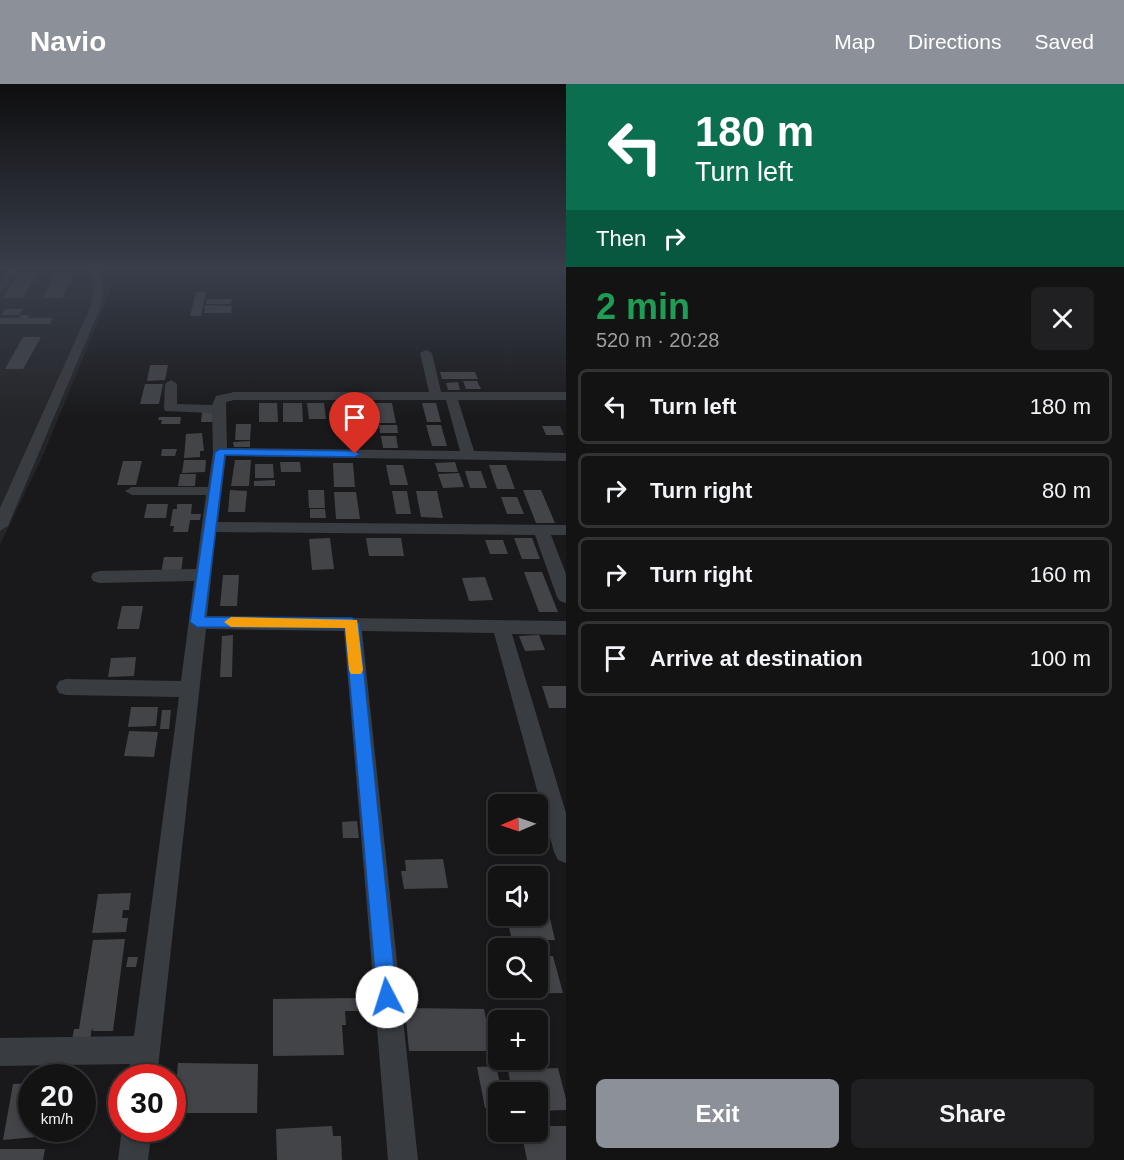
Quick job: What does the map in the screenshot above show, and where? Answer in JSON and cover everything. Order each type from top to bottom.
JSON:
[{"type":"street","points":[[0,526],[91,318]]},
{"type":"street","points":[[426,353],[436,396]]},
{"type":"street","points":[[171,384],[170,408],[218,409]]},
{"type":"street","points":[[0,1052],[144,1063],[208,527],[220,452],[218,409],[220,399],[234,396],[566,396]]},
{"type":"street","points":[[451,396],[468,456]]},
{"type":"street","points":[[220,452],[566,457]]},
{"type":"street","points":[[132,491],[215,491]]},
{"type":"street","points":[[208,527],[566,530]]},
{"type":"street","points":[[541,530],[566,597]]},
{"type":"street","points":[[99,577],[204,575]]},
{"type":"street","points":[[197,622],[566,628]]},
{"type":"street","points":[[352,623],[402,1160]]},
{"type":"street","points":[[501,626],[566,852]]},
{"type":"street","points":[[66,687],[190,689]]},
{"type":"street","points":[[133,1160],[135,1142]]},
{"type":"shaded area","points":[[0,318],[99,318],[44,453],[0,545]]},
{"type":"building","points":[[0,318],[53,318],[50,324],[0,324]]},
{"type":"building","points":[[23,337],[41,337],[23,369],[5,369]]},
{"type":"building","points":[[150,365],[168,365],[165,380],[147,381]]},
{"type":"building","points":[[440,372],[475,372],[478,379],[442,379]]},
{"type":"building","points":[[463,381],[477,381],[481,389],[466,389]]},
{"type":"building","points":[[458,382],[460,390],[448,390],[446,383]]},
{"type":"building","points":[[145,384],[163,384],[159,404],[140,404]]},
{"type":"building","points":[[259,403],[277,403],[278,422],[259,422]]},
{"type":"building","points":[[283,403],[302,403],[303,422],[283,422]]},
{"type":"building","points":[[307,403],[324,403],[326,419],[309,419]]},
{"type":"building","points":[[376,403],[392,403],[396,423],[379,423]]},
{"type":"building","points":[[422,403],[436,403],[441,422],[427,422]]},
{"type":"building","points":[[332,404],[347,405],[349,421],[333,421]]},
{"type":"building","points":[[202,412],[214,412],[212,422],[201,422]]},
{"type":"building","points":[[159,417],[181,417],[180,424],[161,424],[162,420],[158,420]]},
{"type":"building","points":[[236,424],[251,424],[250,440],[235,440]]},
{"type":"building","points":[[379,425],[397,425],[398,433],[380,433]]},
{"type":"building","points":[[426,425],[441,425],[447,446],[432,446]]},
{"type":"building","points":[[542,426],[560,426],[564,435],[546,435]]},
{"type":"building","points":[[202,433],[204,451],[200,451],[200,457],[184,458],[186,434]]},
{"type":"building","points":[[381,436],[396,436],[398,448],[383,448]]},
{"type":"building","points":[[250,441],[250,447],[234,447],[233,442]]},
{"type":"building","points":[[162,449],[177,449],[175,456],[161,456]]},
{"type":"building","points":[[184,460],[206,460],[205,472],[182,473]]},
{"type":"building","points":[[235,460],[251,460],[249,486],[231,486]]},
{"type":"building","points":[[123,461],[142,461],[136,485],[117,485]]},
{"type":"building","points":[[280,462],[300,462],[301,472],[281,472]]},
{"type":"building","points":[[455,462],[458,472],[438,472],[435,463]]},
{"type":"building","points":[[333,463],[353,463],[355,487],[334,487]]},
{"type":"building","points":[[255,464],[273,464],[274,478],[255,478]]},
{"type":"building","points":[[386,465],[403,465],[408,485],[390,485]]},
{"type":"building","points":[[489,465],[506,465],[515,489],[497,489]]},
{"type":"building","points":[[465,471],[481,471],[487,488],[470,488]]},
{"type":"building","points":[[459,473],[464,487],[443,488],[438,474]]},
{"type":"building","points":[[180,474],[196,474],[195,486],[178,486]]},
{"type":"building","points":[[275,480],[275,486],[254,486],[254,481]]},
{"type":"building","points":[[230,490],[247,491],[245,512],[228,512]]},
{"type":"building","points":[[308,490],[324,490],[325,508],[309,508]]},
{"type":"building","points":[[523,490],[541,490],[555,523],[536,523]]},
{"type":"building","points":[[392,491],[407,491],[411,514],[396,514]]},
{"type":"building","points":[[416,491],[437,491],[443,518],[421,517]]},
{"type":"building","points":[[334,492],[356,492],[360,519],[336,519]]},
{"type":"building","points":[[501,497],[517,497],[524,514],[507,514]]},
{"type":"building","points":[[147,504],[168,504],[166,518],[144,518]]},
{"type":"building","points":[[177,504],[192,504],[191,514],[201,514],[200,520],[190,520],[188,532],[173,532],[174,526],[170,526],[173,509],[177,509]]},
{"type":"building","points":[[310,509],[325,509],[326,518],[310,518]]},
{"type":"building","points":[[330,538],[334,569],[312,570],[309,539]]},
{"type":"building","points":[[366,538],[401,538],[404,556],[369,556]]},
{"type":"building","points":[[514,538],[532,538],[540,559],[522,559]]},
{"type":"building","points":[[485,540],[503,540],[508,554],[490,554]]},
{"type":"building","points":[[164,557],[183,557],[181,573],[161,573]]},
{"type":"building","points":[[524,572],[542,572],[558,612],[539,612]]},
{"type":"building","points":[[223,575],[239,575],[237,606],[220,606]]},
{"type":"building","points":[[485,577],[493,600],[469,601],[462,578]]},
{"type":"building","points":[[122,606],[143,606],[139,629],[117,629]]},
{"type":"building","points":[[233,635],[232,677],[220,677],[222,636]]},
{"type":"building","points":[[539,635],[545,650],[525,651],[519,636]]},
{"type":"building","points":[[136,657],[134,676],[108,677],[111,658]]},
{"type":"building","points":[[542,686],[566,686],[566,708],[549,708]]},
{"type":"building","points":[[131,707],[158,707],[156,726],[128,727]]},
{"type":"building","points":[[162,710],[171,710],[169,729],[160,729]]},
{"type":"building","points":[[129,731],[158,732],[154,757],[124,756]]},
{"type":"building","points":[[357,821],[359,838],[343,838],[342,822]]},
{"type":"building","points":[[443,859],[448,888],[404,889],[401,871],[406,871],[405,860]]},
{"type":"building","points":[[131,893],[129,910],[123,910],[122,918],[128,918],[126,932],[92,933],[98,894]]},
{"type":"building","points":[[548,910],[555,940],[512,938],[509,926],[548,926]]},
{"type":"building","points":[[125,939],[113,1031],[93,1031],[92,1028],[90,1040],[72,1040],[74,1029],[79,1029],[93,940]]},
{"type":"building","points":[[548,956],[553,956],[563,993],[548,993]]},
{"type":"building","points":[[128,957],[138,957],[136,967],[126,967]]},
{"type":"building","points":[[357,998],[358,1011],[345,1011],[346,1025],[342,1025],[344,1055],[273,1056],[273,999]]},
{"type":"building","points":[[405,1008],[484,1009],[488,1030],[488,1051],[409,1051]]},
{"type":"building","points":[[178,1063],[258,1064],[257,1113],[186,1113],[186,1064]]},
{"type":"building","points":[[488,1066],[488,1070],[497,1070],[500,1082],[488,1082],[488,1108],[485,1108],[477,1067]]},
{"type":"building","points":[[558,1068],[566,1099],[566,1110],[548,1111],[548,1082],[510,1082],[508,1070]]},
{"type":"building","points":[[13,1084],[18,1084],[18,1139],[3,1140]]},
{"type":"building","points":[[332,1126],[333,1136],[341,1136],[342,1160],[277,1160],[276,1129]]},
{"type":"building","points":[[548,1126],[566,1126],[566,1160],[527,1160],[523,1142],[548,1142]]},
{"type":"building","points":[[0,1149],[45,1149],[43,1160],[0,1160]]},
{"type":"slow traffic","points":[[231,622],[352,623],[356,670]]},
{"type":"route","points":[[355,454],[220,452],[208,527],[197,622],[352,623],[387,997]]}]
